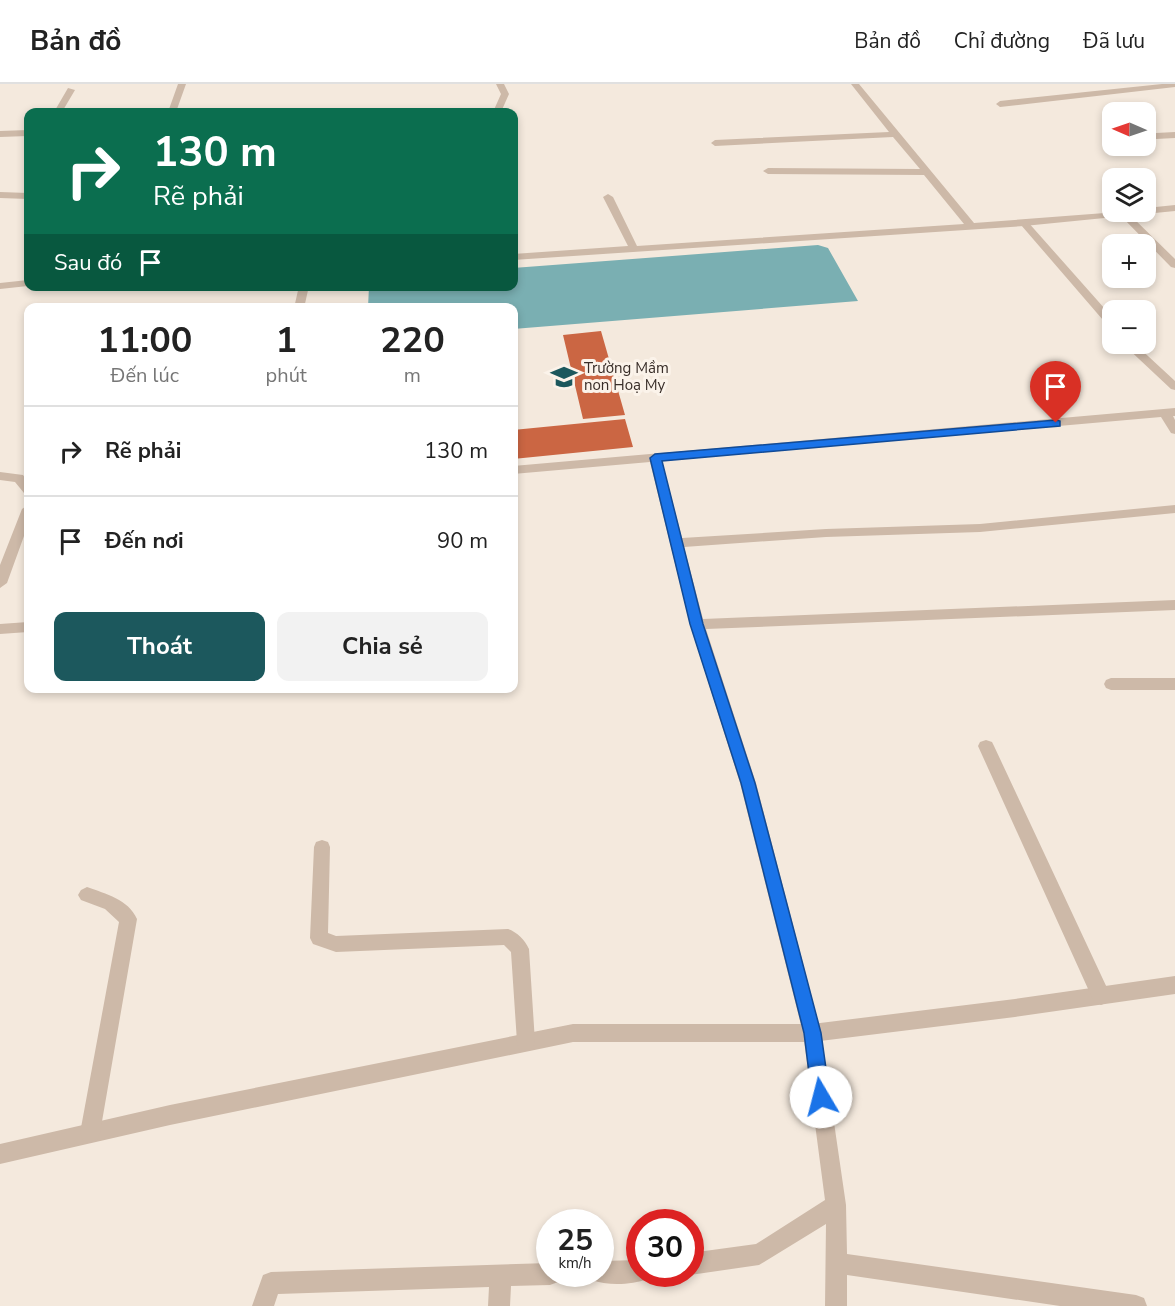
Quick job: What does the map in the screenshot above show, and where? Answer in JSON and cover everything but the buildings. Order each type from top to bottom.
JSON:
[{"type":"street","points":[[173,108],[182,84]]},
{"type":"street","points":[[499,108],[505,94],[500,84]]},
{"type":"street","points":[[855,84],[971,226]]},
{"type":"street","points":[[999,104],[1175,85]]},
{"type":"street","points":[[60,108],[71,90]]},
{"type":"street","points":[[0,134],[24,133]]},
{"type":"street","points":[[715,143],[896,134]]},
{"type":"street","points":[[1156,136],[1175,135]]},
{"type":"street","points":[[768,171],[926,172]]},
{"type":"street","points":[[0,195],[24,196]]},
{"type":"street","points":[[608,198],[634,249]]},
{"type":"street","points":[[1156,210],[1175,208]]},
{"type":"street","points":[[518,257],[1102,216]]},
{"type":"street","points":[[1132,222],[1175,265]]},
{"type":"street","points":[[1024,223],[1102,312]]},
{"type":"street","points":[[0,286],[24,283]]},
{"type":"street","points":[[1140,354],[1175,387]]},
{"type":"street","points":[[518,470],[1170,412],[1175,430]]},
{"type":"street","points":[[655,458],[697,624],[748,783],[812,1033],[836,1205],[836,1306]]},
{"type":"street","points":[[0,476],[19,478],[24,485]]},
{"type":"street","points":[[677,543],[826,533],[980,528],[1175,509]]},
{"type":"street","points":[[0,583],[24,520]]},
{"type":"street","points":[[697,624],[1175,605]]},
{"type":"street","points":[[0,629],[24,627]]},
{"type":"street","points":[[1111,684],[1175,684]]},
{"type":"street","points":[[986,746],[1101,996]]},
{"type":"street","points":[[322,847],[319,938],[336,944],[508,937],[520,949],[526,1042]]},
{"type":"street","points":[[87,895],[111,903],[128,919],[90,1134]]},
{"type":"street","points":[[0,1154],[573,1033],[812,1033],[1175,985]]},
{"type":"street","points":[[704,1262],[759,1254],[836,1205]]},
{"type":"street","points":[[836,1263],[1136,1306]]},
{"type":"street","points":[[264,1306],[271,1283],[536,1274]]},
{"type":"street","points":[[499,1306],[501,1275]]},
{"type":"water","points":[[818,245],[828,248],[858,301],[518,329],[518,303],[368,303],[369,291],[518,291],[518,268]]},
{"type":"place","name":"Trường Mầm non Hoạ My","points":[[564,377]]},
{"type":"route","points":[[821,1097],[812,1033],[748,783],[697,624],[655,458],[1056,423]]}]
